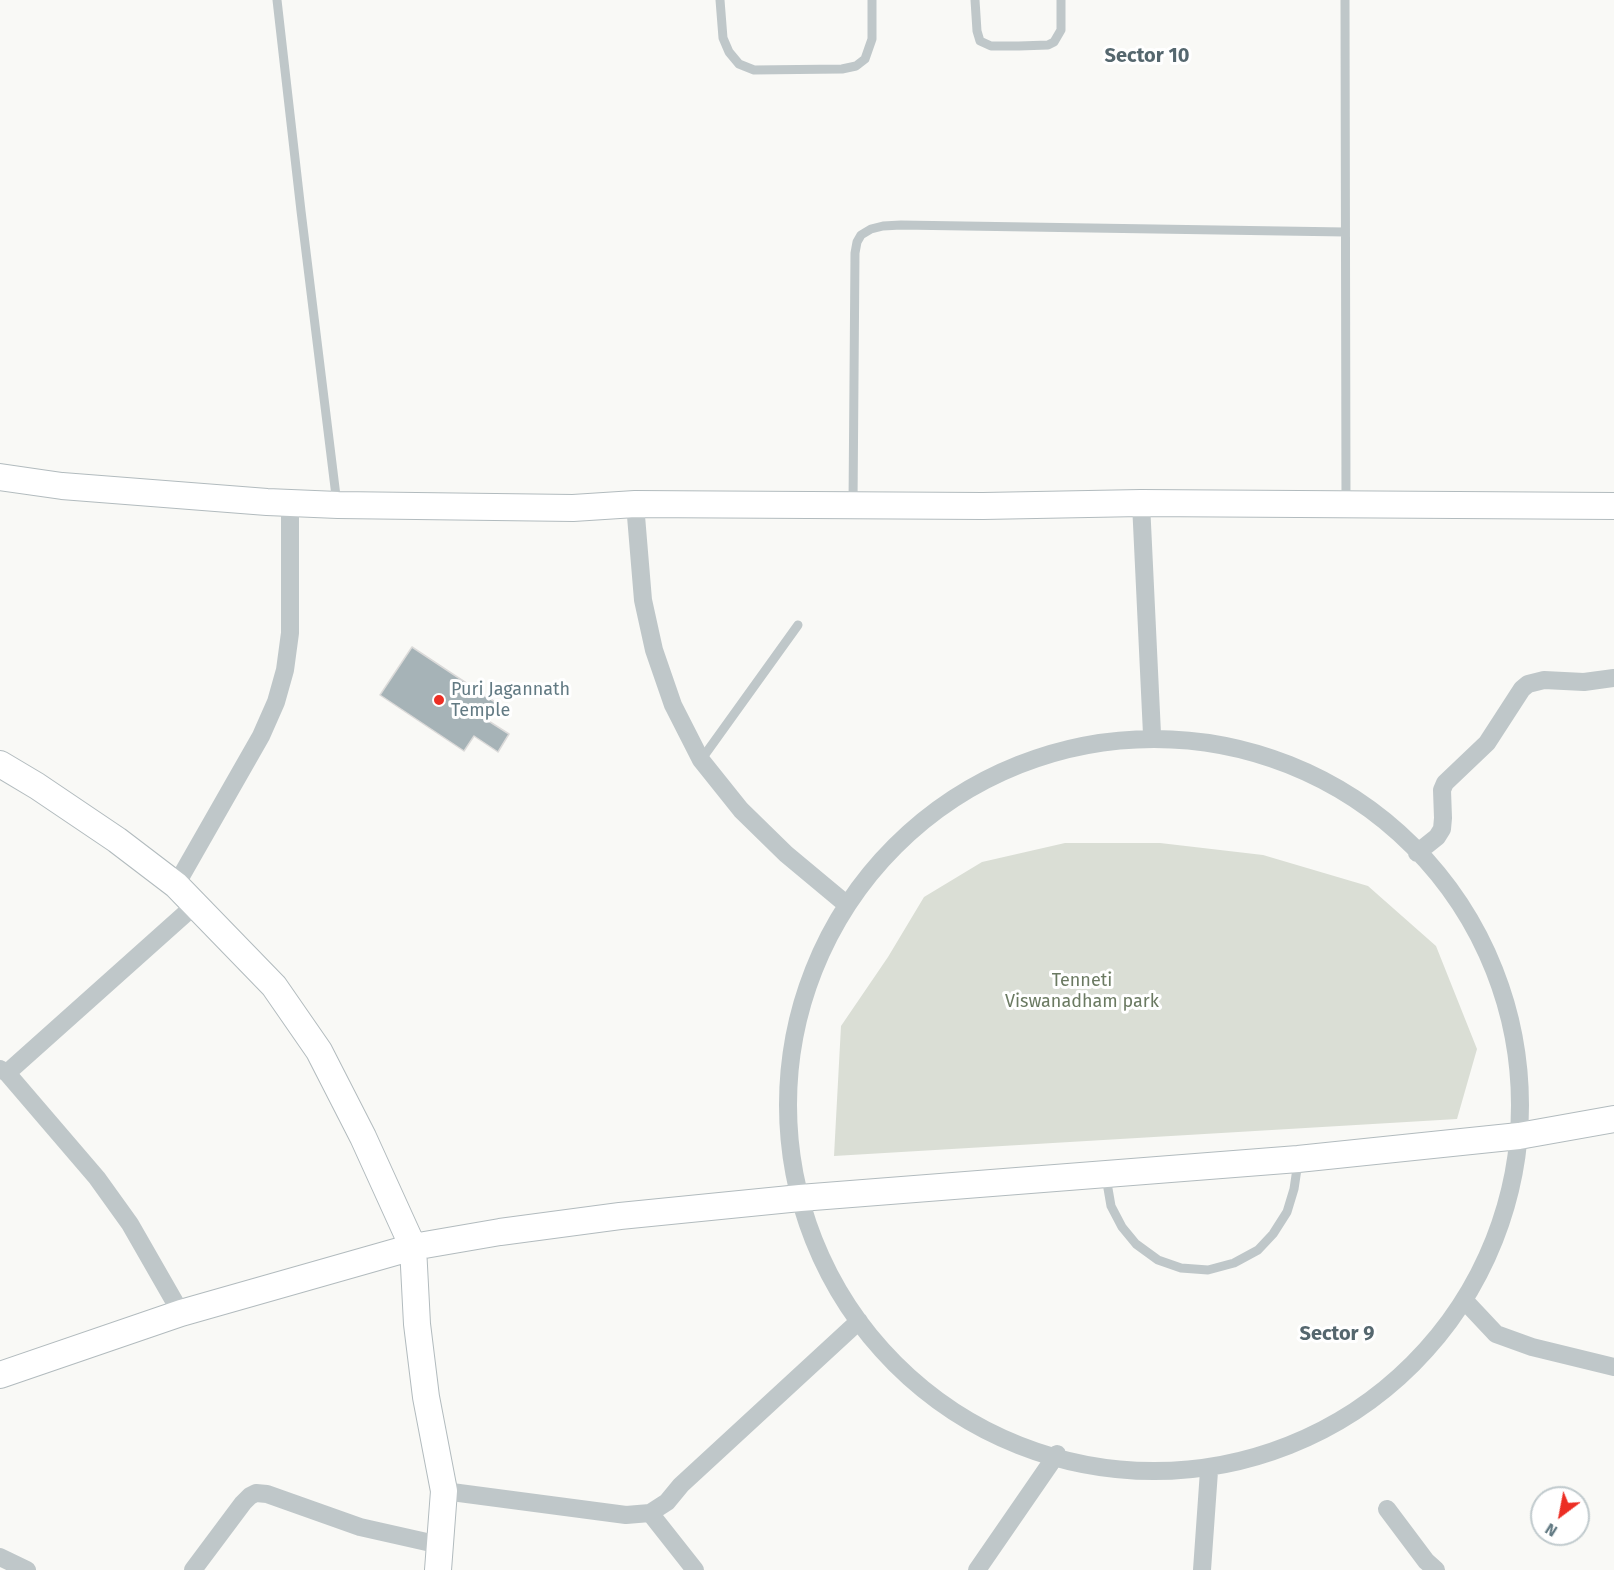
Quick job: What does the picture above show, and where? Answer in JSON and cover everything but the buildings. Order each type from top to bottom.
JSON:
[{"type":"street","points":[[0,477],[62,486],[338,505],[573,507],[635,504],[852,507],[1142,503],[1614,506]]},
{"type":"street","points":[[176,885],[261,736],[276,702],[285,670],[290,633],[290,502]]},
{"type":"street","points":[[1142,503],[1152,734]]},
{"type":"street","points":[[635,504],[643,600],[654,650],[673,705],[701,760],[741,810],[786,854],[846,904]]},
{"type":"street","points":[[1417,853],[1437,837],[1442,829],[1442,790],[1445,783],[1487,742],[1522,689],[1534,682],[1544,680],[1584,682],[1614,678]]},
{"type":"street","points":[[1152,734],[1218,740],[1285,765],[1381,820],[1417,853],[1462,914],[1494,972],[1517,1064],[1519,1136],[1502,1218],[1465,1301],[1425,1358],[1366,1415],[1318,1440],[1209,1471],[1107,1467],[1017,1443],[939,1395],[859,1321],[824,1263],[800,1198],[783,1104],[786,1035],[812,956],[846,904],[914,830],[978,783],[1063,747],[1152,734]]},
{"type":"street","points":[[0,764],[117,840],[176,885],[274,986],[319,1051],[363,1137],[413,1247],[417,1324],[426,1397],[444,1491],[439,1558],[360,1527],[267,1494],[256,1493],[243,1503],[193,1570]]},
{"type":"street","points":[[181,1313],[130,1224],[97,1178],[3,1071],[195,905]]},
{"type":"street","points":[[0,1376],[181,1313],[413,1247],[500,1232],[620,1216],[800,1198],[1298,1159],[1519,1136],[1614,1119]]},
{"type":"street","points":[[1465,1301],[1496,1334],[1532,1347],[1614,1367]]},
{"type":"street","points":[[444,1491],[626,1515],[650,1513],[667,1502],[681,1485],[859,1321]]},
{"type":"street","points":[[977,1570],[1057,1454]]},
{"type":"street","points":[[1202,1570],[1209,1471]]},
{"type":"street","points":[[1387,1509],[1426,1561],[1436,1570]]},
{"type":"street","points":[[650,1513],[695,1570]]},
{"type":"street","points":[[0,1557],[27,1570]]},
{"type":"lane","points":[[277,0],[338,505]]},
{"type":"lane","points":[[720,0],[723,38],[729,52],[739,64],[754,70],[842,69],[856,66],[865,59],[872,39],[872,0]]},
{"type":"lane","points":[[975,0],[980,41],[991,46],[1019,46],[1048,45],[1054,42],[1061,30],[1061,0]]},
{"type":"lane","points":[[1345,0],[1346,506]]},
{"type":"lane","points":[[852,507],[855,253],[861,235],[871,229],[902,225],[1345,232]]},
{"type":"lane","points":[[701,760],[798,625]]},
{"type":"lane","points":[[1106,1175],[1111,1206],[1122,1227],[1137,1244],[1158,1260],[1181,1268],[1208,1270],[1234,1263],[1258,1250],[1273,1234],[1291,1201],[1298,1159]]},
{"type":"green space","name":"Tenneti Viswanadham park","points":[[1065,843],[1160,843],[1263,855],[1368,886],[1436,946],[1477,1049],[1457,1119],[834,1156],[841,1026],[888,957],[924,897],[982,862]]},
{"type":"place","name":"Puri Jagannath Temple","points":[[439,700]]},
{"type":"district","name":"Sector 10","points":[[1147,56]]},
{"type":"district","name":"Sector 9","points":[[1337,1334]]}]
